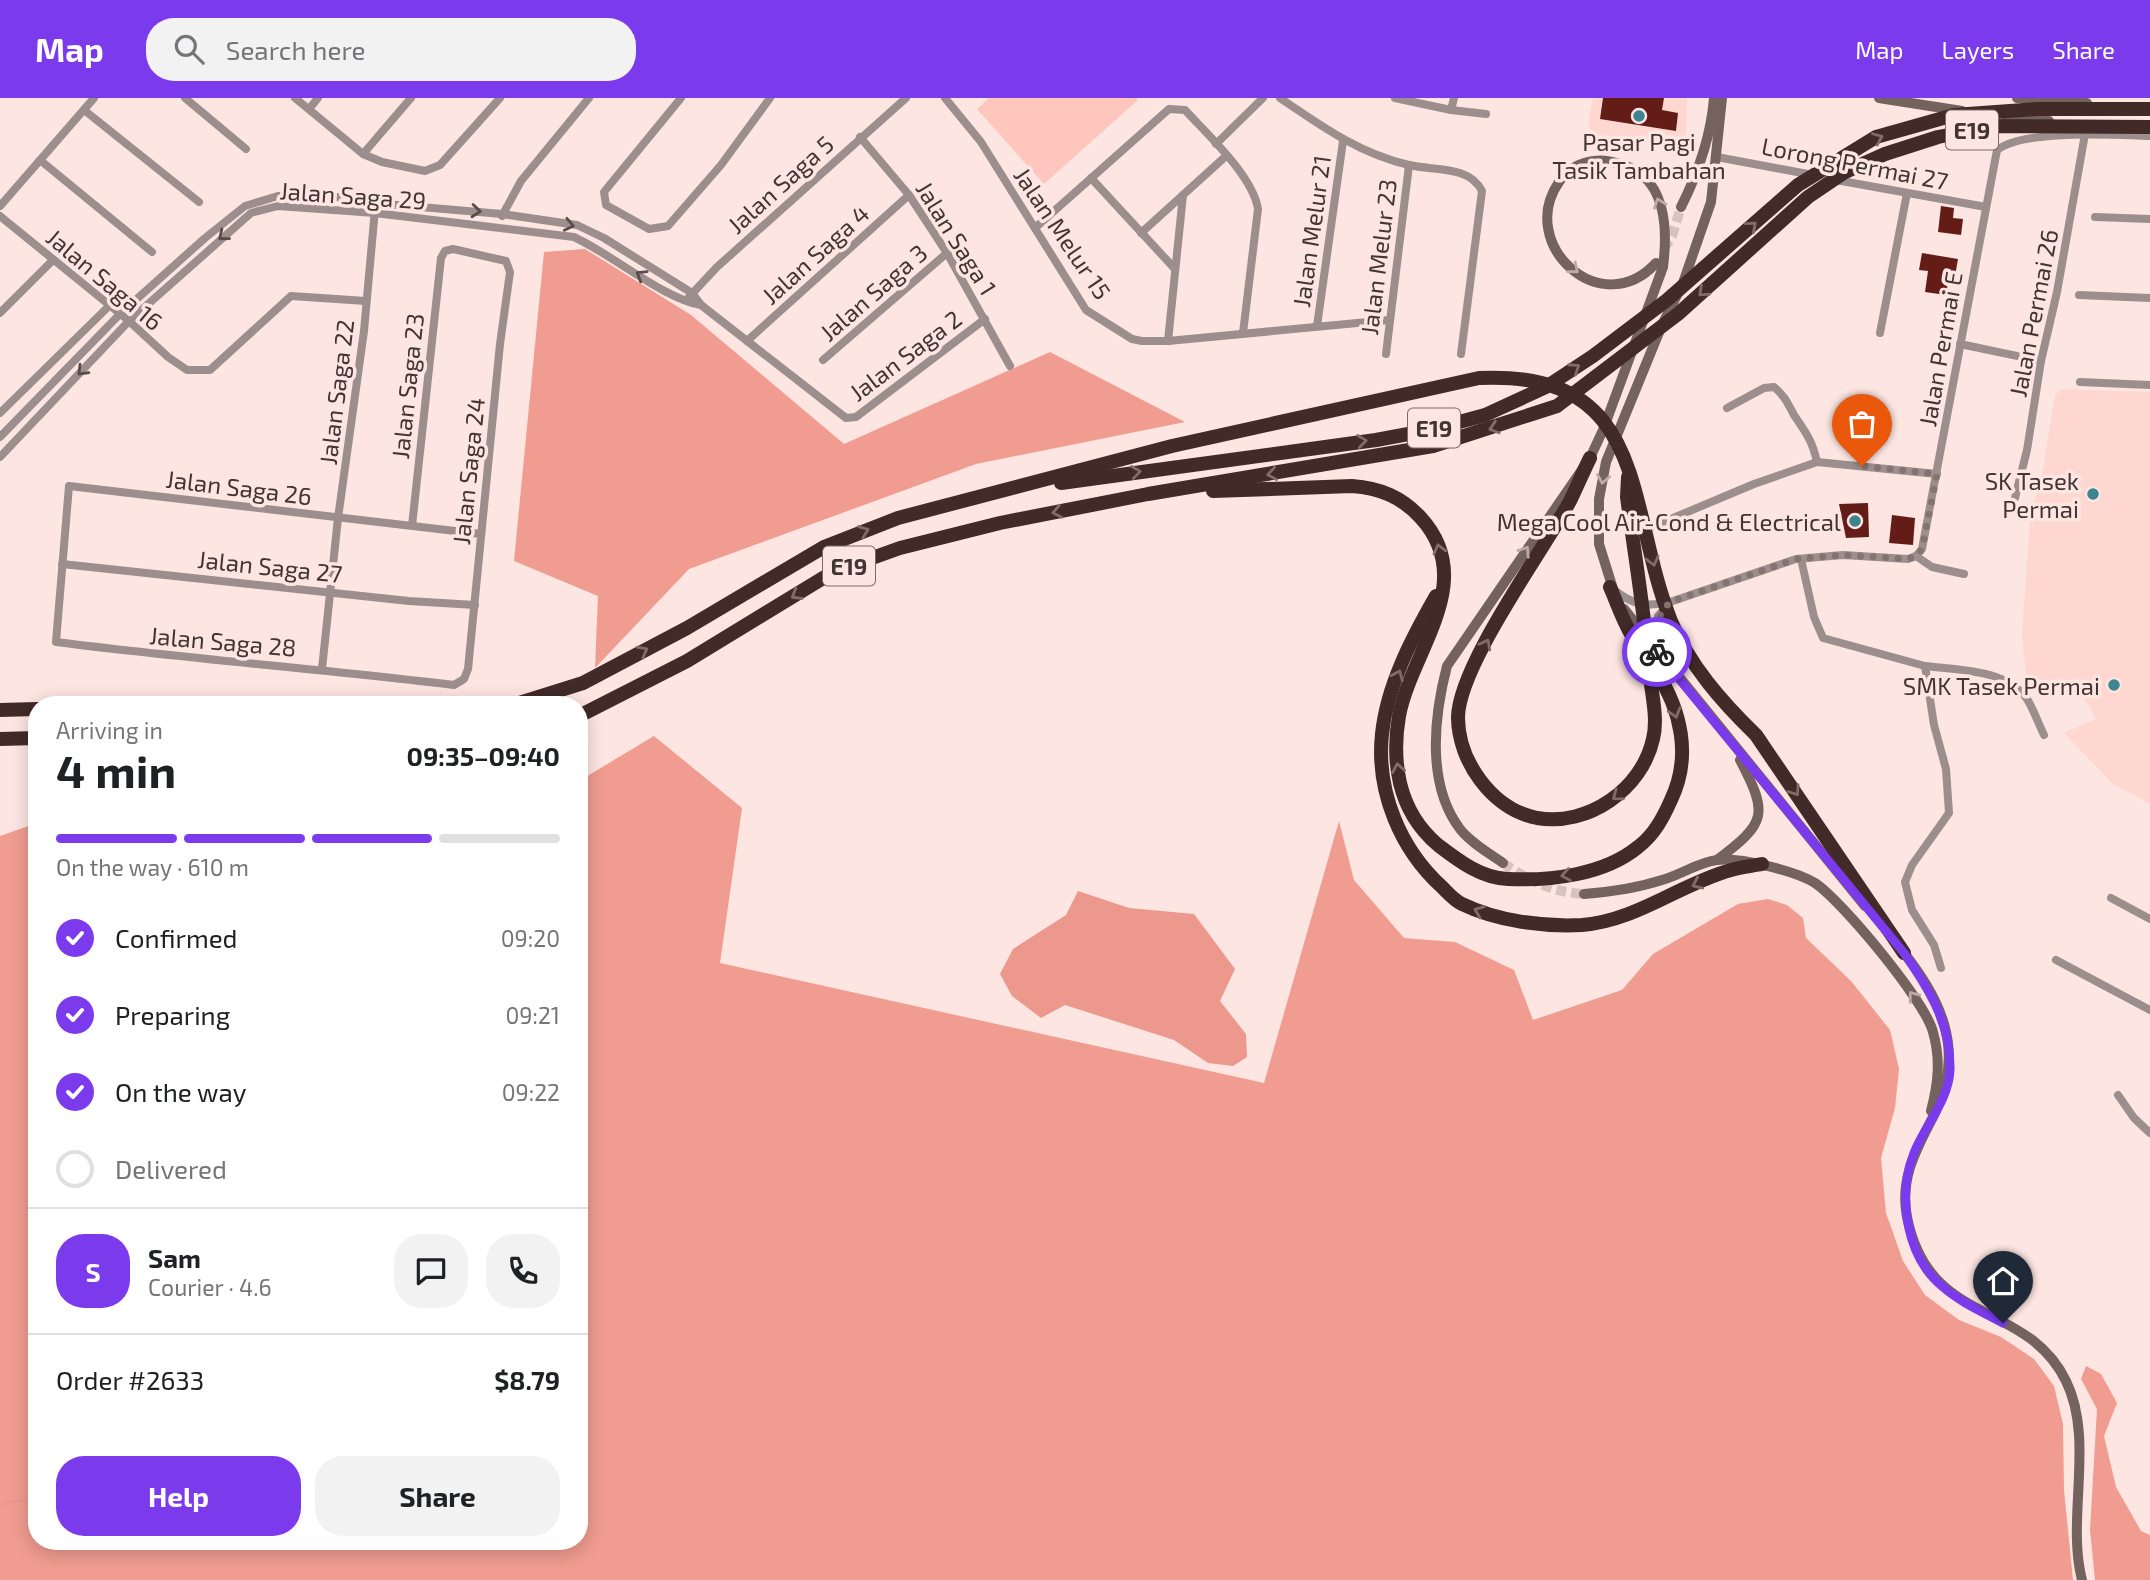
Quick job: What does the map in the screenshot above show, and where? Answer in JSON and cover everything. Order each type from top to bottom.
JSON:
[{"type":"highway","name":"E19","points":[[542,696],[583,683],[687,628],[824,547],[898,518],[996,492],[1376,440],[1430,430],[1485,415],[1546,387],[1593,356],[1667,300],[1798,185],[1876,137],[1954,115],[2037,109],[2150,109]]},
{"type":"highway","name":"E19","points":[[588,711],[687,661],[833,572],[901,548],[1000,523],[1148,494],[1433,446],[1557,406],[1678,314],[1808,197],[1845,172],[1885,154],[1938,136],[1994,126],[2150,127]]},
{"type":"highway","points":[[996,492],[1172,446],[1479,378],[1530,379],[1558,386],[1600,416],[1621,451],[1636,491],[1659,585],[1683,648],[1727,706],[1756,735],[1904,953]]},
{"type":"highway","points":[[1590,458],[1570,501],[1475,665],[1458,715],[1461,742],[1470,766],[1483,784],[1510,806],[1536,818],[1556,819],[1596,809],[1630,785],[1644,763],[1653,739],[1654,715],[1646,634],[1627,497],[1628,472]]},
{"type":"highway","points":[[1148,494],[1352,486],[1374,488],[1395,497],[1423,520],[1438,540],[1444,583],[1433,632],[1399,714],[1395,760],[1404,799],[1425,834],[1460,862],[1494,879],[1528,880],[1604,867],[1638,847],[1660,825],[1679,783],[1684,742],[1674,704],[1657,672],[1632,636],[1611,587]]},
{"type":"highway","points":[[1444,583],[1420,625],[1394,685],[1382,734],[1382,779],[1397,828],[1415,858],[1460,903],[1497,917],[1534,923],[1580,925],[1611,920],[1730,870],[1762,864]]},
{"type":"highway","points":[[0,710],[28,709]]},
{"type":"highway","points":[[0,738],[28,738]]},
{"type":"street","points":[[0,206],[94,98]]},
{"type":"street","points":[[186,98],[246,149]]},
{"type":"street","points":[[295,98],[363,154],[382,162],[425,171],[440,165],[500,98]]},
{"type":"street","points":[[309,110],[318,98]]},
{"type":"street","points":[[363,154],[411,98]]},
{"type":"street","points":[[501,227],[502,214],[521,181],[589,98]]},
{"type":"street","points":[[681,98],[604,192],[606,205],[649,229],[668,226],[722,165],[770,98]]},
{"type":"street","name":"Jalan Saga 5","points":[[684,302],[717,267],[906,98]]},
{"type":"street","name":"Jalan Melur 15","points":[[945,98],[981,142],[1086,310],[1132,339],[1168,341],[1389,320]]},
{"type":"street","points":[[1216,144],[1263,98]]},
{"type":"street","points":[[1280,98],[1343,141],[1409,165],[1468,174],[1477,180],[1482,191],[1461,354]]},
{"type":"street","points":[[1395,98],[1451,110],[1486,114]]},
{"type":"street","points":[[1451,110],[1454,98]]},
{"type":"street","points":[[1716,102],[1732,98]]},
{"type":"street","points":[[1879,98],[1955,104],[2057,122],[2150,121]]},
{"type":"street","points":[[2017,98],[2150,109]]},
{"type":"street","points":[[1716,102],[1717,157],[1711,202],[1683,284],[1662,325],[1606,462],[1599,499],[1599,544],[1611,587],[1656,652],[1904,953],[1936,1004],[1945,1026],[1950,1073],[1944,1094],[1914,1152],[1905,1192],[1909,1227],[1921,1259],[1942,1286],[1972,1306],[2023,1332],[2044,1349],[2067,1382],[2075,1404],[2078,1424],[2081,1580]]},
{"type":"street","points":[[1681,207],[1701,159],[1716,102]]},
{"type":"street","points":[[1035,228],[1169,109],[1185,110],[1226,156],[1256,196],[1258,209],[1243,333]]},
{"type":"street","points":[[84,110],[199,202]]},
{"type":"street","points":[[2085,134],[2150,136]]},
{"type":"street","name":"Jalan Permai E","points":[[1916,556],[1922,549],[1986,207],[2000,148],[2031,138],[2085,134]]},
{"type":"street","name":"Jalan Permai 26","points":[[2015,498],[2027,450],[2041,360],[2057,292],[2085,134]]},
{"type":"street","name":"Jalan Saga 1","points":[[860,138],[909,195],[947,253],[1010,366]]},
{"type":"street","name":"Jalan Melur 21","points":[[1317,326],[1343,141]]},
{"type":"street","points":[[1141,233],[1226,156]]},
{"type":"street","name":"Lorong Permai 27","points":[[1717,157],[1986,207]]},
{"type":"street","points":[[40,160],[152,252]]},
{"type":"street","points":[[1503,863],[1462,832],[1446,800],[1435,740],[1438,703],[1447,666],[1590,458],[1603,430],[1663,267],[1666,242],[1662,206],[1651,183],[1629,166],[1608,160],[1592,160],[1577,165],[1563,176],[1552,191],[1546,209],[1549,233],[1558,254],[1572,270],[1589,281],[1610,286],[1634,281],[1656,263]]},
{"type":"street","name":"Jalan Melur 23","points":[[1386,354],[1409,165]]},
{"type":"street","points":[[1091,178],[1175,269]]},
{"type":"street","points":[[1880,333],[1907,193]]},
{"type":"street","name":"Jalan Saga 29","points":[[0,437],[120,314],[245,206],[278,196],[325,195],[374,203],[502,214],[577,225],[604,238],[692,293],[701,305],[846,418]]},
{"type":"street","name":"Jalan Saga 4","points":[[747,341],[909,195]]},
{"type":"street","points":[[1168,341],[1183,195]]},
{"type":"street","name":"Jalan Saga 22","points":[[322,669],[366,301],[374,203]]},
{"type":"street","name":"Jalan Saga 29","points":[[0,457],[129,321],[251,214],[278,206],[375,213],[575,237],[600,249],[684,302],[701,305]]},
{"type":"street","name":"Jalan Saga 16","points":[[0,216],[187,370],[210,370],[291,296],[366,301]]},
{"type":"street","points":[[2095,217],[2150,219]]},
{"type":"street","name":"Jalan Saga 23","points":[[412,526],[430,337],[441,258],[445,251],[453,248],[506,261],[509,266]]},
{"type":"street","name":"Jalan Saga 3","points":[[823,360],[947,253]]},
{"type":"street","points":[[0,313],[52,261]]},
{"type":"street","name":"Jalan Saga 24","points":[[464,679],[468,668],[475,605],[509,266]]},
{"type":"street","points":[[2079,295],[2150,299]]},
{"type":"street","points":[[0,413],[108,307]]},
{"type":"street","name":"Jalan Saga 2","points":[[846,418],[856,417],[985,319]]},
{"type":"street","points":[[1960,344],[2041,360]]},
{"type":"street","points":[[2080,382],[2150,385]]},
{"type":"street","points":[[1727,408],[1764,388],[1774,387],[1784,395],[1795,417],[1807,431],[1817,462]]},
{"type":"street","points":[[1654,526],[1817,462],[1937,474]]},
{"type":"street","name":"Jalan Saga 26","points":[[62,564],[69,486],[481,534]]},
{"type":"street","points":[[1611,587],[1630,603],[1649,606],[1670,602],[1801,559],[1843,555],[1908,559],[1916,556],[1920,561],[1942,570],[1964,574]]},
{"type":"street","points":[[1801,559],[1814,617],[1823,638],[1925,666],[1990,675],[2013,684],[2027,699],[2043,734]]},
{"type":"street","name":"Jalan Saga 27","points":[[62,564],[475,605]]},
{"type":"street","name":"Jalan Saga 28","points":[[62,564],[56,642],[189,659],[322,669],[454,685],[464,679]]},
{"type":"street","points":[[1656,652],[1655,631],[1658,616],[1670,602]]},
{"type":"street","points":[[1925,666],[1934,725],[1946,769],[1949,813],[1912,865],[1905,881],[1912,910],[1934,945],[1941,968]]},
{"type":"street","points":[[1584,894],[1613,892],[1662,880],[1717,860],[1750,835],[1758,816],[1756,791],[1733,745]]},
{"type":"street","points":[[1717,860],[1762,864],[1814,883],[1846,911],[1918,1002],[1932,1029],[1938,1054],[1938,1083],[1926,1130]]},
{"type":"street","points":[[2110,898],[2150,919]]},
{"type":"street","points":[[2056,960],[2150,1010]]},
{"type":"street","points":[[2118,1095],[2134,1118],[2150,1133]]},
{"type":"shaded area","points":[[989,98],[1138,100],[1044,184],[977,109]]},
{"type":"shaded area","points":[[1593,98],[1687,98],[1686,141],[1679,147],[1593,134],[1588,124]]},
{"type":"shaded area","points":[[585,249],[691,315],[844,444],[1050,352],[1185,422],[976,464],[689,569],[595,668],[598,596],[514,561],[544,252]]},
{"type":"shaded area","points":[[2062,389],[2150,392],[2150,804],[2113,784],[2064,733],[2096,719],[2074,679],[2028,688],[2023,682],[2026,674],[2022,634],[2030,519],[2043,469],[2055,395]]},
{"type":"shaded area","points":[[654,736],[742,808],[720,963],[1264,1083],[1339,821],[1354,880],[1404,938],[1455,942],[1514,970],[1533,1020],[1622,990],[1653,954],[1738,904],[1768,899],[1787,905],[1803,918],[1806,938],[1851,981],[1890,1030],[1899,1069],[1895,1108],[1881,1158],[1886,1213],[1903,1261],[1925,1295],[1959,1320],[2001,1337],[2034,1359],[2054,1386],[2063,1424],[2064,1490],[2073,1580],[0,1580],[0,836],[28,826],[28,1550],[588,1550],[588,776]]},
{"type":"shaded area","points":[[1078,891],[1129,908],[1194,914],[1235,969],[1220,1001],[1246,1034],[1247,1057],[1233,1066],[1208,1063],[1174,1040],[1065,1005],[1041,1018],[1012,996],[1000,974],[1013,949],[1066,915]]},
{"type":"shaded area","points":[[2086,1366],[2101,1374],[2117,1403],[2104,1436],[2116,1487],[2141,1531],[2150,1535],[2150,1580],[2095,1580],[2090,1530],[2097,1409],[2081,1379]]},
{"type":"building","name":"Pasar Pagi Tasik Tambahan","points":[[1603,98],[1664,98],[1662,110],[1678,113],[1676,131],[1600,119]]},
{"type":"building","points":[[1941,206],[1954,208],[1953,218],[1963,219],[1961,235],[1938,232]]},
{"type":"building","points":[[1922,253],[1958,259],[1955,276],[1949,275],[1946,295],[1925,292],[1928,271],[1919,270]]},
{"type":"building","name":"Mega Cool Air-Cond & Electrical","points":[[1868,503],[1869,537],[1846,538],[1839,504]]},
{"type":"building","points":[[1892,515],[1915,518],[1913,545],[1889,543]]},
{"type":"waterway","points":[[0,1505],[13,1501],[28,1501]]},
{"type":"tunnel","points":[[1664,249],[1672,236],[1681,207]]},
{"type":"tunnel","points":[[1503,863],[1541,884],[1584,894]]},
{"type":"way so far","points":[[1657,652],[1655,631],[1658,616],[1670,602],[1796,559],[1843,555],[1908,559],[1916,556],[1922,549],[1937,474],[1862,466]]},
{"type":"place","name":"Pasar Pagi Tasik Tambahan","points":[[1639,116]]},
{"type":"place","name":"SK Tasek Permai","points":[[2093,494]]},
{"type":"place","name":"Mega Cool Air-Cond & Electrical","points":[[1855,521]]},
{"type":"place","name":"SMK Tasek Permai","points":[[2114,685]]},
{"type":"route","points":[[1657,652],[1904,953],[1936,1004],[1945,1026],[1950,1073],[1944,1094],[1914,1152],[1908,1171],[1905,1192],[1912,1239],[1921,1259],[1942,1286],[2003,1323]]}]
